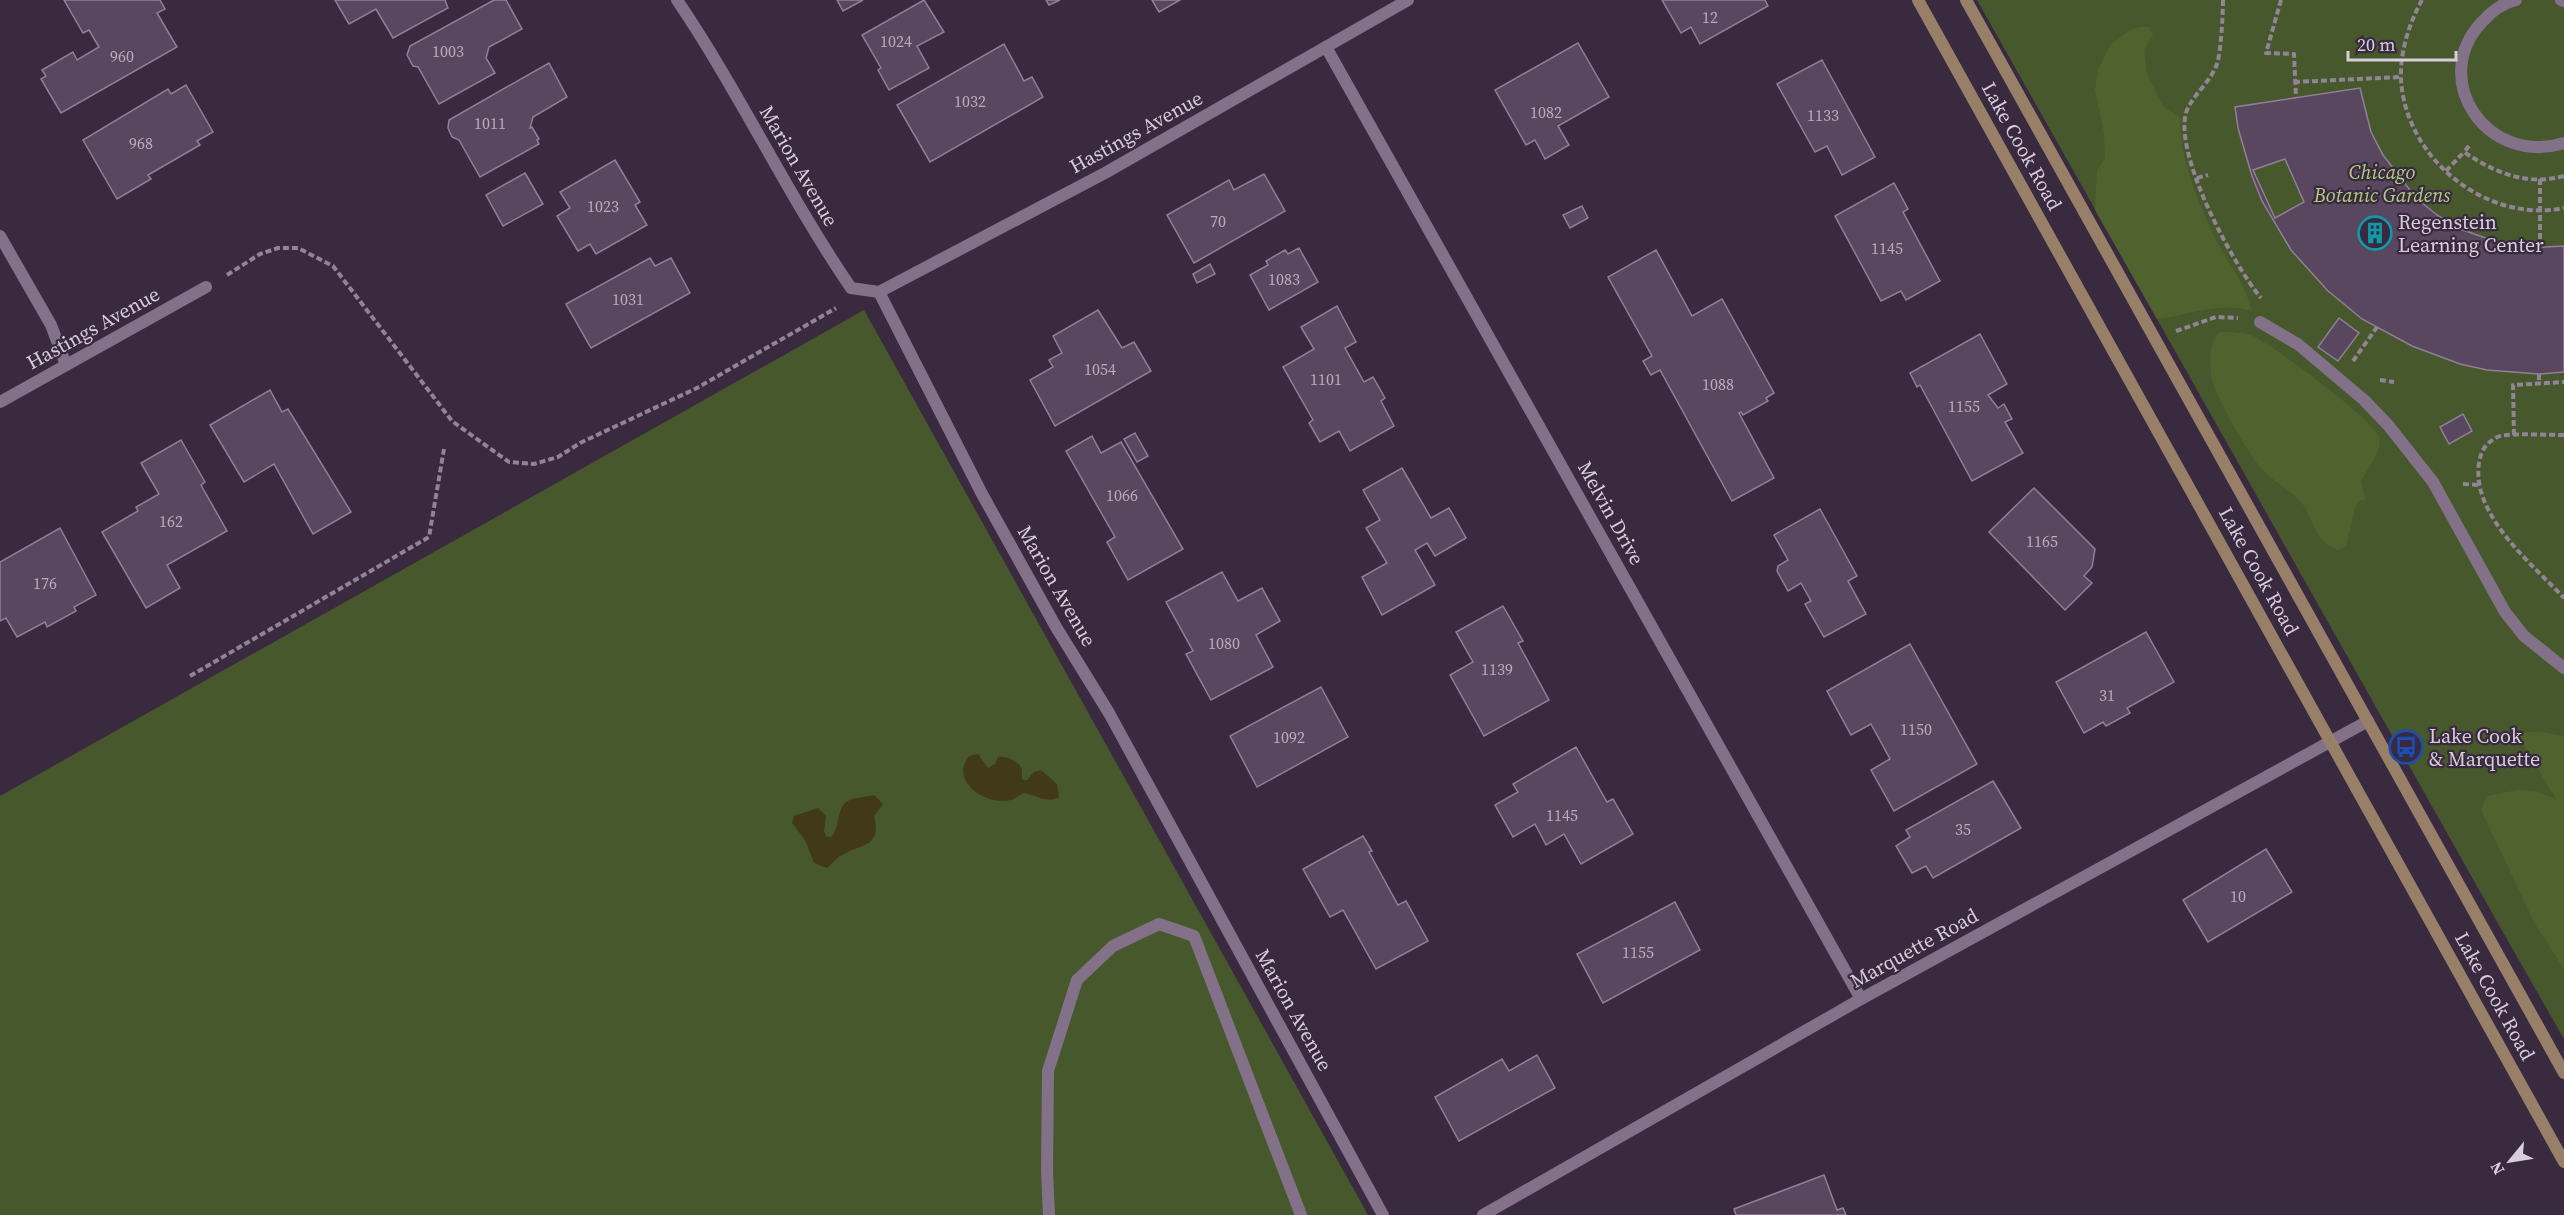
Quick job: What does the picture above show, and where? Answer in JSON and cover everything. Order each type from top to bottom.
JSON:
[{"type":"main road","name":"Lake Cook Road","points":[[1918,0],[2564,1162]]},
{"type":"main road","name":"Lake Cook Road","points":[[1966,0],[2564,1073]]},
{"type":"street","name":"Marion Avenue","points":[[677,0],[708,45],[824,247],[851,288],[873,291],[1056,627],[1109,712],[1383,1215]]},
{"type":"street","name":"Hastings Avenue","points":[[873,291],[1105,173],[1408,0]]},
{"type":"street","points":[[2516,0],[2491,12],[2474,30],[2464,52],[2462,76],[2467,100],[2479,121],[2497,137],[2521,147],[2547,148],[2564,143]]},
{"type":"street","name":"Melvin Drive","points":[[1326,47],[1861,999]]},
{"type":"street","points":[[0,236],[51,326],[66,364]]},
{"type":"street","name":"Hastings Avenue","points":[[0,402],[206,288]]},
{"type":"street","points":[[2260,322],[2299,345],[2340,379],[2388,425],[2433,482],[2505,612],[2524,636],[2564,668]]},
{"type":"street","points":[[2291,328],[2299,345]]},
{"type":"street","name":"Marquette Road","points":[[1483,1215],[1861,999],[2368,721]]},
{"type":"street","points":[[1049,1215],[1048,1071],[1077,980],[1113,946],[1159,924],[1194,936],[1301,1215]]},
{"type":"path","points":[[2223,0],[2217,64],[2187,110],[2183,128],[2187,151],[2216,224],[2242,274],[2272,311],[2291,328]]},
{"type":"path","points":[[2281,0],[2266,53],[2294,54],[2296,98]]},
{"type":"path","points":[[2422,0],[2406,36],[2401,77],[2402,90],[2412,123],[2422,143],[2446,171],[2481,197],[2505,206],[2540,211],[2564,208]]},
{"type":"path","points":[[2294,82],[2401,77]]},
{"type":"path","points":[[2446,171],[2469,146]]},
{"type":"path","points":[[2464,152],[2496,172],[2517,178],[2540,179],[2564,176]]},
{"type":"path","points":[[2197,178],[2208,175]]},
{"type":"path","points":[[2540,179],[2540,248]]},
{"type":"path","points":[[206,288],[260,254],[278,248],[298,248],[333,266],[452,421],[509,462],[534,464],[558,457],[580,443],[697,388],[873,291]]},
{"type":"path","points":[[2156,343],[2182,327],[2216,317],[2244,318],[2260,322]]},
{"type":"path","points":[[2340,379],[2377,327]]},
{"type":"path","points":[[2539,374],[2540,384]]},
{"type":"path","points":[[2514,435],[2513,385],[2564,382]]},
{"type":"path","points":[[2564,435],[2502,435],[2494,439],[2485,446],[2480,454],[2478,481],[2488,510],[2503,532],[2564,598]]},
{"type":"path","points":[[190,676],[429,537],[444,449]]},
{"type":"green space","name":"Chicago Botanic Gardens","points":[[1977,0],[2564,0],[2564,1039],[2504,934]]},
{"type":"green space","points":[[2139,27],[2149,27],[2153,35],[2144,50],[2147,74],[2163,106],[2181,118],[2183,149],[2193,185],[2214,236],[2243,287],[2251,311],[2239,308],[2216,308],[2157,319],[2095,210],[2097,170],[2105,159],[2104,133],[2095,90],[2098,70],[2110,45],[2127,32]]},
{"type":"green space","points":[[864,310],[1368,1215],[0,1215],[0,796]]},
{"type":"green space","points":[[2219,332],[2247,334],[2266,344],[2341,399],[2358,413],[2378,435],[2380,441],[2377,453],[2361,481],[2365,500],[2356,504],[2346,546],[2338,550],[2323,540],[2305,507],[2261,468],[2241,439],[2212,380],[2211,355],[2213,342]]},
{"type":"green space","points":[[2516,732],[2540,732],[2564,736],[2564,969],[2535,924],[2481,810],[2487,796],[2518,790],[2535,791],[2556,799]]},
{"type":"sand","points":[[978,754],[988,768],[995,764],[998,757],[1005,757],[1019,764],[1023,780],[1027,780],[1034,772],[1041,770],[1057,784],[1059,797],[1051,800],[1024,793],[1013,799],[1001,801],[981,796],[967,783],[964,775],[964,766],[969,756]]},
{"type":"sand","points":[[874,795],[883,804],[874,816],[876,826],[873,839],[840,856],[827,868],[814,863],[805,840],[792,823],[794,816],[818,808],[826,816],[824,831],[826,836],[831,837],[845,803]]},
{"type":"building","points":[[64,0],[160,0],[165,9],[157,13],[177,47],[61,113],[41,79],[46,76],[42,70],[73,52],[77,60],[99,47],[89,30],[83,33]]},
{"type":"building","points":[[335,0],[445,0],[448,8],[393,38],[376,9],[349,24]]},
{"type":"building","points":[[494,0],[506,0],[522,29],[489,47],[486,58],[495,73],[439,104],[418,67],[413,66],[407,55],[410,46]]},
{"type":"building","points":[[837,0],[863,0],[843,11]]},
{"type":"building","points":[[924,0],[944,32],[917,46],[929,68],[889,90],[878,70],[881,68],[862,35]]},
{"type":"building","points":[[1046,0],[1060,0],[1049,5]]},
{"type":"building","points":[[1152,0],[1180,0],[1159,12]]},
{"type":"building","points":[[1662,0],[1765,0],[1768,6],[1700,44],[1691,27],[1681,33]]},
{"type":"building","points":[[1578,43],[1609,97],[1558,126],[1569,145],[1545,159],[1535,140],[1526,145],[1495,90]]},
{"type":"building","points":[[1004,44],[1024,81],[1032,77],[1043,97],[930,162],[897,105]]},
{"type":"building","points":[[1822,60],[1875,157],[1842,175],[1827,146],[1815,152],[1777,84]]},
{"type":"building","points":[[549,63],[567,97],[533,117],[530,128],[532,127],[539,139],[537,140],[539,144],[480,177],[459,140],[452,137],[448,128],[449,120]]},
{"type":"building","points":[[186,85],[213,132],[197,141],[200,145],[148,175],[151,179],[117,199],[83,140],[168,89],[171,94]]},
{"type":"building","name":"Regenstein Learning Center","points":[[2360,88],[2371,132],[2383,155],[2416,198],[2437,215],[2457,228],[2503,244],[2525,248],[2564,246],[2564,372],[2539,374],[2487,370],[2460,364],[2412,346],[2362,319],[2328,291],[2291,250],[2262,201],[2252,176],[2238,128],[2235,107]],"holes":[[[2285,159],[2304,202],[2275,218],[2253,170]]]},
{"type":"building","points":[[615,160],[640,202],[635,205],[647,225],[596,254],[590,244],[578,251],[557,216],[570,208],[560,192]]},
{"type":"building","points":[[525,173],[543,204],[503,226],[486,195]]},
{"type":"building","points":[[1264,174],[1285,211],[1194,263],[1167,215],[1229,180],[1234,190]]},
{"type":"building","points":[[1894,183],[1908,209],[1903,212],[1940,281],[1906,300],[1901,291],[1881,301],[1835,216]]},
{"type":"building","points":[[1582,206],[1588,218],[1570,228],[1563,215]]},
{"type":"building","points":[[1299,248],[1318,282],[1269,310],[1250,275],[1268,265],[1266,261],[1285,250],[1288,254]]},
{"type":"building","points":[[1656,250],[1692,316],[1722,299],[1774,393],[1766,398],[1768,401],[1743,415],[1739,413],[1774,478],[1732,501],[1660,370],[1651,375],[1643,361],[1652,356],[1608,277]]},
{"type":"building","points":[[650,258],[655,266],[671,258],[690,293],[591,348],[566,304]]},
{"type":"building","points":[[1210,264],[1215,274],[1197,283],[1193,274]]},
{"type":"building","points":[[1337,306],[1356,342],[1345,348],[1364,382],[1373,377],[1385,398],[1381,401],[1394,426],[1350,451],[1339,431],[1320,442],[1309,423],[1313,420],[1283,367],[1314,349],[1301,327]]},
{"type":"building","points":[[1098,310],[1122,348],[1134,342],[1151,371],[1055,426],[1030,380],[1053,367],[1049,360],[1062,353],[1053,336]]},
{"type":"building","points":[[2339,318],[2359,333],[2338,361],[2318,347]]},
{"type":"building","points":[[1980,334],[2007,384],[1988,395],[1998,408],[2004,404],[2012,419],[2005,422],[2023,453],[1972,481],[1920,385],[1917,387],[1910,373]]},
{"type":"building","points":[[270,390],[282,412],[288,409],[351,512],[313,534],[274,464],[244,482],[210,425]]},
{"type":"building","points":[[2463,414],[2472,431],[2449,444],[2440,427]]},
{"type":"building","points":[[1135,433],[1148,456],[1137,462],[1124,439]]},
{"type":"building","points":[[1092,436],[1101,453],[1121,442],[1183,549],[1128,580],[1107,542],[1115,537],[1066,451]]},
{"type":"building","points":[[181,440],[205,482],[201,485],[227,531],[167,565],[180,588],[146,608],[102,532],[138,511],[136,507],[159,494],[141,463]]},
{"type":"building","points":[[1402,468],[1431,518],[1449,508],[1466,538],[1435,556],[1427,543],[1415,550],[1435,585],[1382,615],[1362,577],[1387,563],[1366,528],[1380,520],[1363,490]]},
{"type":"building","points":[[2034,488],[2095,549],[2092,567],[2084,576],[2092,583],[2065,610],[1989,532]]},
{"type":"building","points":[[1820,509],[1857,576],[1848,581],[1866,614],[1824,637],[1805,604],[1811,601],[1801,583],[1788,591],[1777,571],[1778,566],[1788,560],[1774,535]]},
{"type":"building","points":[[60,528],[96,595],[74,607],[76,611],[47,627],[45,622],[17,637],[6,618],[0,621],[0,562]]},
{"type":"building","points":[[1222,572],[1238,601],[1262,588],[1280,621],[1256,635],[1273,667],[1211,700],[1186,654],[1193,651],[1166,602]]},
{"type":"building","points":[[1503,606],[1523,641],[1518,643],[1549,700],[1484,736],[1450,675],[1473,662],[1456,632]]},
{"type":"building","points":[[2146,632],[2174,682],[2127,708],[2130,713],[2106,726],[2103,722],[2084,733],[2056,682]]},
{"type":"building","points":[[1910,644],[1977,764],[1894,811],[1871,770],[1890,759],[1871,724],[1851,735],[1827,691]]},
{"type":"building","points":[[1321,687],[1348,737],[1257,787],[1230,736]]},
{"type":"building","points":[[1576,747],[1607,802],[1613,799],[1633,834],[1581,864],[1564,834],[1546,845],[1535,824],[1513,837],[1495,805],[1518,792],[1513,784]]},
{"type":"building","points":[[1993,781],[2021,828],[1933,878],[1926,866],[1912,873],[1896,846],[1910,837],[1906,830]]},
{"type":"building","points":[[1363,836],[1372,851],[1369,852],[1398,905],[1406,901],[1428,941],[1376,969],[1343,910],[1330,917],[1303,869]]},
{"type":"building","points":[[2266,849],[2292,892],[2208,942],[2183,900]]},
{"type":"building","points":[[1675,902],[1700,950],[1603,1003],[1577,954]]},
{"type":"building","points":[[1537,1055],[1555,1088],[1459,1141],[1435,1097],[1502,1059],[1509,1071]]},
{"type":"building","points":[[1824,1175],[1837,1210],[1843,1208],[1846,1215],[1736,1215],[1734,1209]]},
{"type":"place","name":"Regenstein Learning Center","points":[[2375,233]]},
{"type":"place","name":"Lake Cook & Marquette","points":[[2406,747]]}]
